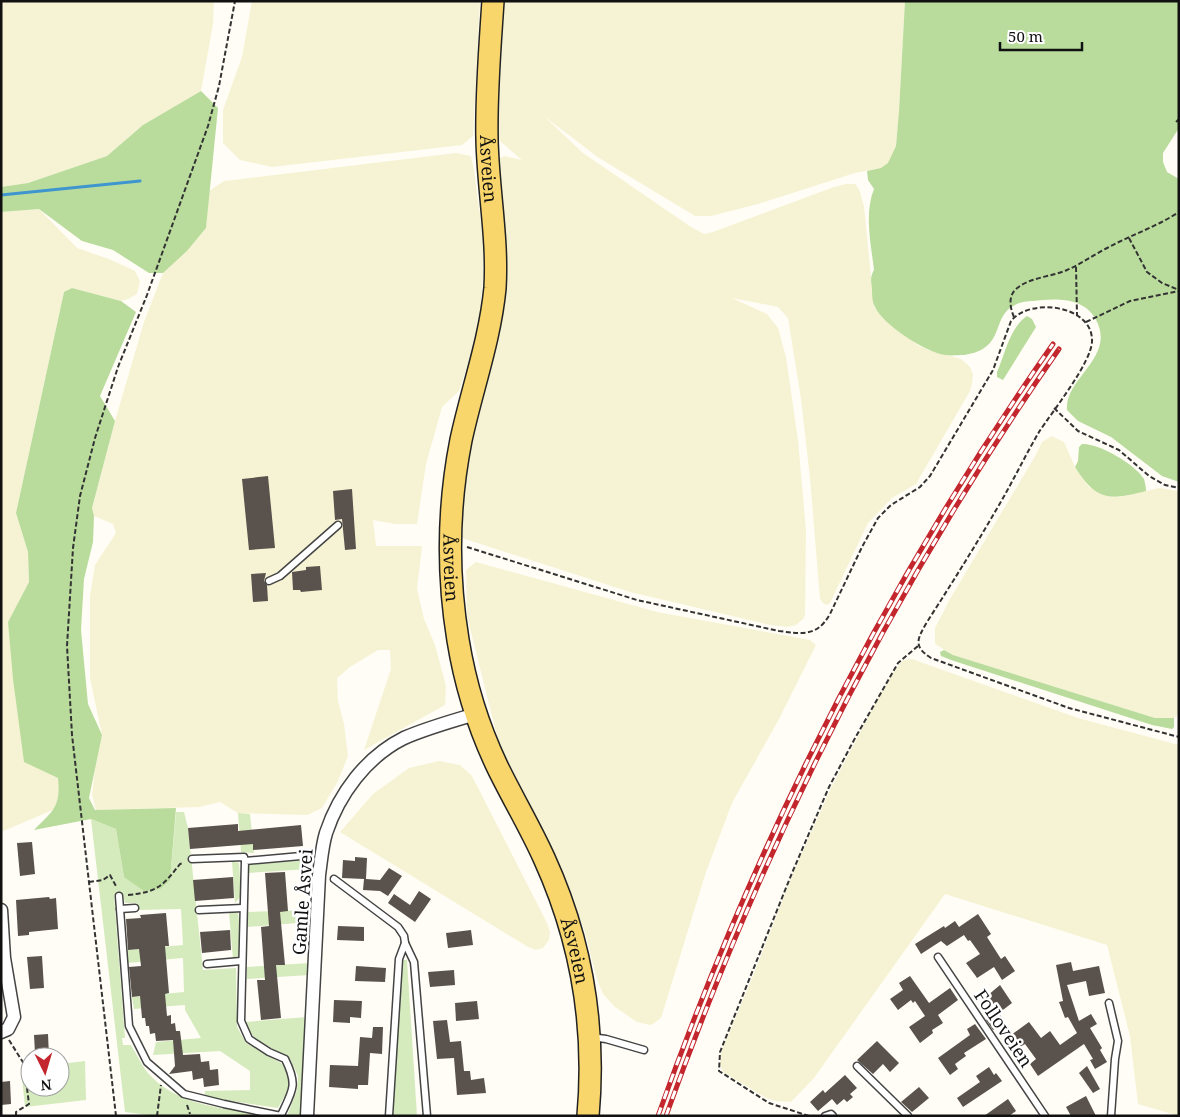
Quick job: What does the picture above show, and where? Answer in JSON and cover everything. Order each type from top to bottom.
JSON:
[{"type":"main road","name":"Åsveien","points":[[493,1],[489,51],[487,140],[496,257],[494,289],[482,357],[459,450],[450,516],[449,543],[453,610],[465,675],[476,714],[497,765],[544,857],[561,899],[580,967],[590,1036],[588,1116]]},
{"type":"street","name":"Gamle Åsvei","points":[[307,1116],[319,875],[325,835],[348,788],[368,763],[404,738],[476,714]]},
{"type":"street","points":[[1,910],[4,958],[14,1017],[8,1029],[2,1032]]},
{"type":"lane","points":[[269,581],[280,576],[338,525]]},
{"type":"lane","name":"Gamle Åsvei","points":[[192,859],[244,857],[245,861],[301,856]]},
{"type":"lane","points":[[119,896],[129,1026],[147,1062],[184,1094],[281,1115],[294,1087],[292,1074],[285,1059],[269,1052],[249,1039],[241,1021],[245,861]]},
{"type":"lane","name":"Gamle Åsvei","points":[[334,879],[398,927],[404,936],[405,943],[414,962],[427,1116]]},
{"type":"lane","points":[[120,909],[135,908]]},
{"type":"lane","points":[[199,910],[243,908]]},
{"type":"lane","points":[[389,1116],[399,959],[405,943]]},
{"type":"lane","name":"Folloveien","points":[[938,957],[1045,1116]]},
{"type":"lane","points":[[207,964],[241,961]]},
{"type":"lane","points":[[1109,1003],[1118,1041],[1111,1116]]},
{"type":"lane","points":[[590,1036],[644,1050]]},
{"type":"lane","points":[[857,1066],[908,1116]]},
{"type":"lane","points":[[825,1116],[831,1114],[834,1116]]},
{"type":"path","points":[[116,1116],[72,735],[67,646],[70,590],[80,496],[95,438],[118,367],[151,286],[208,126],[219,86],[235,1]]},
{"type":"path","points":[[1176,122],[1179,119]]},
{"type":"path","points":[[1014,317],[1010,302],[1013,292],[1017,288],[1027,282],[1076,266],[1095,254],[1179,212]]},
{"type":"path","points":[[1129,238],[1147,272],[1162,284],[1179,291]]},
{"type":"path","points":[[1076,266],[1077,315]]},
{"type":"path","points":[[1086,322],[1130,301],[1179,291]]},
{"type":"path","points":[[484,552],[637,600],[779,631],[801,633],[814,631],[825,623],[878,518],[891,504],[920,488],[930,476],[993,370],[1009,325],[1014,317],[1028,310],[1056,307],[1077,315],[1086,322],[1092,335],[1091,350],[1080,371],[1038,434],[988,524],[927,622],[918,639],[919,645],[922,652],[931,658],[1069,708],[1179,737]]},
{"type":"path","points":[[1054,408],[1078,431],[1119,450],[1149,476],[1165,485],[1179,488]]},
{"type":"path","points":[[809,1116],[769,1102],[719,1071],[720,1052],[792,872],[829,788],[898,663],[919,645]]},
{"type":"path","points":[[89,882],[103,880],[110,875],[117,885],[119,896],[147,893],[160,886],[180,864],[192,859]]},
{"type":"path","points":[[2,1032],[24,1064],[29,1104],[16,1112],[16,1116]]},
{"type":"path","points":[[157,1116],[162,1075]]},
{"type":"path","points":[[1124,1116],[1143,1116]]},
{"type":"shaded area","points":[[1,1],[214,1],[213,24],[201,91],[143,125],[107,156],[28,183],[1,187]]},
{"type":"shaded area","points":[[252,1],[480,1],[473,136],[462,145],[272,167],[240,160],[223,143],[223,110],[242,57]]},
{"type":"shaded area","points":[[503,1],[905,1],[896,146],[889,163],[882,168],[855,173],[758,204],[711,216],[695,216],[599,158],[545,117],[583,153],[704,234],[834,187],[855,184],[859,189],[864,206],[874,307],[884,319],[919,346],[961,359],[970,367],[973,374],[970,391],[916,484],[892,498],[868,523],[830,603],[827,605],[820,599],[810,478],[801,399],[788,318],[778,307],[732,298],[767,314],[778,328],[786,357],[798,440],[806,531],[805,614],[804,618],[796,625],[787,627],[770,625],[630,592],[462,538],[461,505],[477,416],[498,159],[504,156],[522,160],[500,141],[494,125],[499,78]]},
{"type":"shaded area","points":[[456,153],[471,156],[474,170],[483,238],[483,277],[480,314],[459,391],[442,407],[426,464],[417,524],[395,524],[373,520],[376,546],[422,546],[417,589],[424,619],[435,645],[446,686],[445,705],[364,750],[391,669],[390,650],[378,650],[350,667],[337,678],[338,701],[344,724],[348,756],[338,781],[322,808],[307,815],[238,813],[220,802],[199,807],[96,810],[92,795],[96,760],[102,735],[90,678],[90,596],[95,565],[116,533],[113,524],[94,516],[92,508],[144,322],[163,273],[187,251],[206,228],[209,191],[224,181]]},
{"type":"shaded area","points":[[39,209],[77,248],[109,259],[135,271],[140,281],[137,294],[121,301],[72,288],[64,292],[16,513],[28,552],[29,582],[8,622],[43,769],[58,777],[60,793],[55,809],[1,832],[1,212]]},
{"type":"shaded area","points":[[1052,436],[1064,442],[1075,467],[1089,487],[1119,497],[1159,488],[1179,491],[1179,714],[1174,718],[1155,718],[953,655],[935,644],[935,628],[950,599],[1042,442]]},
{"type":"shaded area","points":[[476,562],[657,612],[810,640],[816,645],[779,719],[732,803],[706,872],[661,1018],[653,1024],[637,1022],[615,1007],[603,994],[596,976],[585,932],[550,844],[499,744],[467,616],[466,570]]},
{"type":"shaded area","points":[[912,659],[1078,718],[1179,745],[1179,1116],[1138,1104],[1130,1036],[1107,945],[945,894],[814,1078],[791,1102],[766,1098],[723,1072],[720,1064],[721,1052],[793,873],[831,788],[893,673],[903,660]]},
{"type":"shaded area","points":[[439,761],[460,765],[472,776],[547,923],[550,932],[549,940],[543,948],[536,950],[528,947],[340,832],[373,794],[409,768]]},
{"type":"green space","points":[[905,1],[1179,1],[1179,128],[1163,153],[1163,162],[1167,172],[1179,179],[1179,482],[1162,476],[1111,437],[1078,421],[1067,410],[1068,398],[1073,388],[1095,356],[1100,344],[1100,332],[1095,318],[1083,306],[1067,300],[1041,300],[1019,303],[1007,310],[987,346],[978,352],[964,355],[945,355],[927,349],[895,329],[879,314],[875,307],[871,281],[874,270],[869,219],[869,209],[874,189],[868,180],[867,171],[881,168],[888,163],[896,146]]},
{"type":"green space","points":[[201,91],[218,108],[206,228],[187,251],[163,273],[149,273],[113,250],[82,241],[39,209],[1,212],[1,187],[28,183],[107,156],[143,125]]},
{"type":"green space","points":[[72,288],[121,301],[136,312],[100,396],[115,421],[92,508],[94,516],[93,542],[84,579],[81,630],[88,704],[102,735],[89,798],[95,810],[176,808],[170,880],[160,889],[144,891],[124,877],[116,829],[91,819],[34,830],[51,813],[57,802],[58,778],[24,762],[13,679],[8,622],[29,582],[28,552],[16,513],[64,292]]},
{"type":"green space","points":[[1027,316],[1032,319],[1036,327],[1003,380],[997,377],[997,372],[1012,334]]},
{"type":"green space","points":[[1082,444],[1107,451],[1133,467],[1144,479],[1146,491],[1114,497],[1105,496],[1090,487],[1075,467],[1078,461],[1079,447]]},
{"type":"green space","points":[[944,650],[953,655],[1155,718],[1174,718],[1174,727],[1172,729],[1152,725],[951,660],[941,656],[940,652]]},
{"type":"green space","points":[[176,812],[184,812],[188,828],[203,970],[236,968],[237,1027],[246,1043],[281,1063],[289,1074],[289,1088],[278,1108],[205,1097],[205,1091],[250,1090],[250,1071],[220,1051],[153,1055],[156,1042],[201,1038],[185,1010],[185,1005],[134,1009],[132,997],[184,992],[183,958],[127,963],[127,950],[183,945],[181,909],[139,910],[137,903],[125,903],[123,894],[114,895],[125,1038],[122,1038],[123,1045],[131,1045],[147,1072],[172,1092],[202,1104],[266,1114],[266,1116],[157,1116],[125,1112],[91,819],[116,829],[124,877],[170,880]]},
{"type":"green space","points":[[238,813],[250,814],[254,853],[241,852]]},
{"type":"green space","points":[[310,860],[309,869],[248,873],[248,865]]},
{"type":"green space","points":[[232,861],[239,863],[241,896],[235,903]]},
{"type":"green space","points":[[310,910],[310,922],[247,927],[248,912]]},
{"type":"green space","points":[[229,912],[238,913],[240,928],[239,955],[233,959]]},
{"type":"green space","points":[[401,960],[407,960],[417,1116],[393,1116]]},
{"type":"green space","points":[[310,963],[309,975],[247,979],[247,967]]},
{"type":"green space","points":[[307,1017],[301,1116],[287,1116],[297,1090],[298,1076],[290,1059],[256,1039],[249,1031],[246,1022]]},
{"type":"green space","points":[[85,1061],[86,1100],[25,1107],[24,1097],[70,1097],[70,1063]]},
{"type":"building","points":[[268,476],[275,548],[249,550],[242,479]]},
{"type":"building","points":[[352,489],[356,549],[345,550],[342,519],[335,520],[333,491]]},
{"type":"building","points":[[320,566],[322,590],[301,592],[300,590],[293,590],[292,572],[306,570],[306,567]]},
{"type":"building","points":[[266,573],[264,581],[267,585],[268,601],[253,602],[251,574]]},
{"type":"building","points":[[238,824],[238,831],[301,825],[303,846],[253,850],[253,844],[190,849],[188,828]]},
{"type":"building","points":[[32,842],[35,874],[20,876],[17,843]]},
{"type":"building","points":[[355,857],[367,858],[366,879],[380,880],[389,868],[402,876],[388,896],[380,891],[363,890],[364,879],[342,878],[343,860],[355,861]]},
{"type":"building","points":[[285,872],[288,911],[280,912],[285,965],[276,965],[281,1018],[261,1020],[257,980],[265,980],[261,927],[269,926],[265,873]]},
{"type":"building","points":[[233,877],[234,898],[195,901],[193,880]]},
{"type":"building","points":[[419,891],[431,899],[415,922],[388,903],[394,894],[410,905]]},
{"type":"building","points":[[49,897],[50,899],[56,898],[58,929],[29,932],[29,935],[18,936],[16,900]]},
{"type":"building","points":[[166,913],[169,946],[165,946],[169,993],[165,994],[167,1016],[171,1015],[171,1024],[175,1023],[176,1031],[180,1031],[183,1055],[200,1054],[201,1062],[209,1061],[210,1070],[218,1069],[219,1085],[204,1087],[203,1078],[193,1080],[192,1071],[169,1074],[175,1066],[173,1040],[156,1041],[155,1033],[150,1034],[145,1018],[142,1018],[140,996],[132,997],[129,967],[141,966],[139,949],[128,950],[126,919],[141,918],[140,915]]},
{"type":"building","points":[[978,914],[991,934],[987,937],[1001,959],[1005,956],[1015,971],[1002,980],[994,967],[977,978],[966,963],[980,954],[964,935],[947,946],[941,941],[921,954],[915,944],[944,926],[945,928],[955,921],[959,927]]},
{"type":"building","points":[[338,926],[364,927],[364,941],[337,940]]},
{"type":"building","points":[[230,930],[231,950],[202,953],[200,932]]},
{"type":"building","points":[[471,930],[473,945],[448,948],[446,933]]},
{"type":"building","points":[[42,956],[44,988],[30,989],[27,957]]},
{"type":"building","points":[[1071,962],[1073,971],[1099,966],[1105,993],[1089,996],[1086,981],[1067,985],[1079,1021],[1091,1014],[1097,1024],[1090,1028],[1102,1048],[1100,1050],[1107,1062],[1095,1069],[1090,1060],[1093,1059],[1084,1044],[1038,1076],[1030,1064],[1036,1059],[1025,1044],[1020,1047],[1011,1035],[1029,1022],[1041,1038],[1050,1031],[1060,1045],[1077,1033],[1068,1017],[1065,1018],[1059,1002],[1063,1001],[1056,965]]},
{"type":"building","points":[[356,966],[386,968],[385,982],[355,981]]},
{"type":"building","points":[[454,970],[455,985],[430,987],[428,972]]},
{"type":"building","points":[[910,976],[929,1003],[950,988],[958,1000],[938,1015],[943,1023],[932,1030],[933,1033],[920,1043],[909,1027],[925,1016],[915,1001],[913,1003],[911,1000],[898,1010],[890,999],[903,990],[899,983]]},
{"type":"building","points":[[1000,985],[1012,1003],[999,1013],[987,996]]},
{"type":"building","points":[[334,1000],[362,1001],[361,1018],[350,1017],[350,1023],[333,1022]]},
{"type":"building","points":[[477,1001],[479,1019],[456,1021],[455,1003]]},
{"type":"building","points":[[998,1012],[1005,1022],[993,1030],[986,1020]]},
{"type":"building","points":[[447,1020],[450,1042],[461,1041],[464,1071],[470,1071],[471,1080],[484,1078],[486,1093],[457,1095],[454,1058],[437,1059],[433,1021]]},
{"type":"building","points":[[975,1024],[986,1039],[964,1053],[966,1056],[955,1064],[958,1069],[950,1075],[938,1058],[970,1035],[967,1029]]},
{"type":"building","points":[[373,1027],[383,1027],[382,1054],[370,1053],[368,1085],[358,1085],[358,1089],[329,1087],[330,1065],[358,1066],[360,1037],[372,1038]]},
{"type":"building","points":[[48,1034],[49,1047],[35,1047],[34,1035]]},
{"type":"building","points":[[877,1041],[899,1063],[890,1072],[883,1064],[873,1074],[857,1060]]},
{"type":"building","points":[[1087,1066],[1100,1089],[1093,1093],[1079,1073]]},
{"type":"building","points":[[989,1067],[994,1075],[996,1073],[1002,1081],[963,1107],[957,1098],[980,1082],[976,1076]]},
{"type":"building","points":[[845,1075],[857,1088],[850,1094],[853,1097],[847,1102],[844,1099],[837,1105],[832,1099],[818,1111],[810,1102],[823,1090],[825,1093]]},
{"type":"building","points":[[10,1081],[11,1104],[1,1105],[1,1082]]},
{"type":"building","points":[[919,1087],[929,1098],[912,1112],[901,1102]]},
{"type":"building","points":[[1086,1096],[1096,1116],[1071,1116],[1066,1107]]},
{"type":"building","points":[[1008,1099],[1016,1111],[1009,1116],[984,1116]]},
{"type":"waterway","points":[[1,195],[140,181]]},
{"type":"railway","points":[[658,1116],[696,1014],[737,914],[782,814],[830,716],[881,620],[935,526],[992,434],[1053,344]]},
{"type":"railway","points":[[666,1116],[704,1015],[745,915],[789,816],[837,719],[888,624],[942,530],[999,439],[1059,349]]}]
